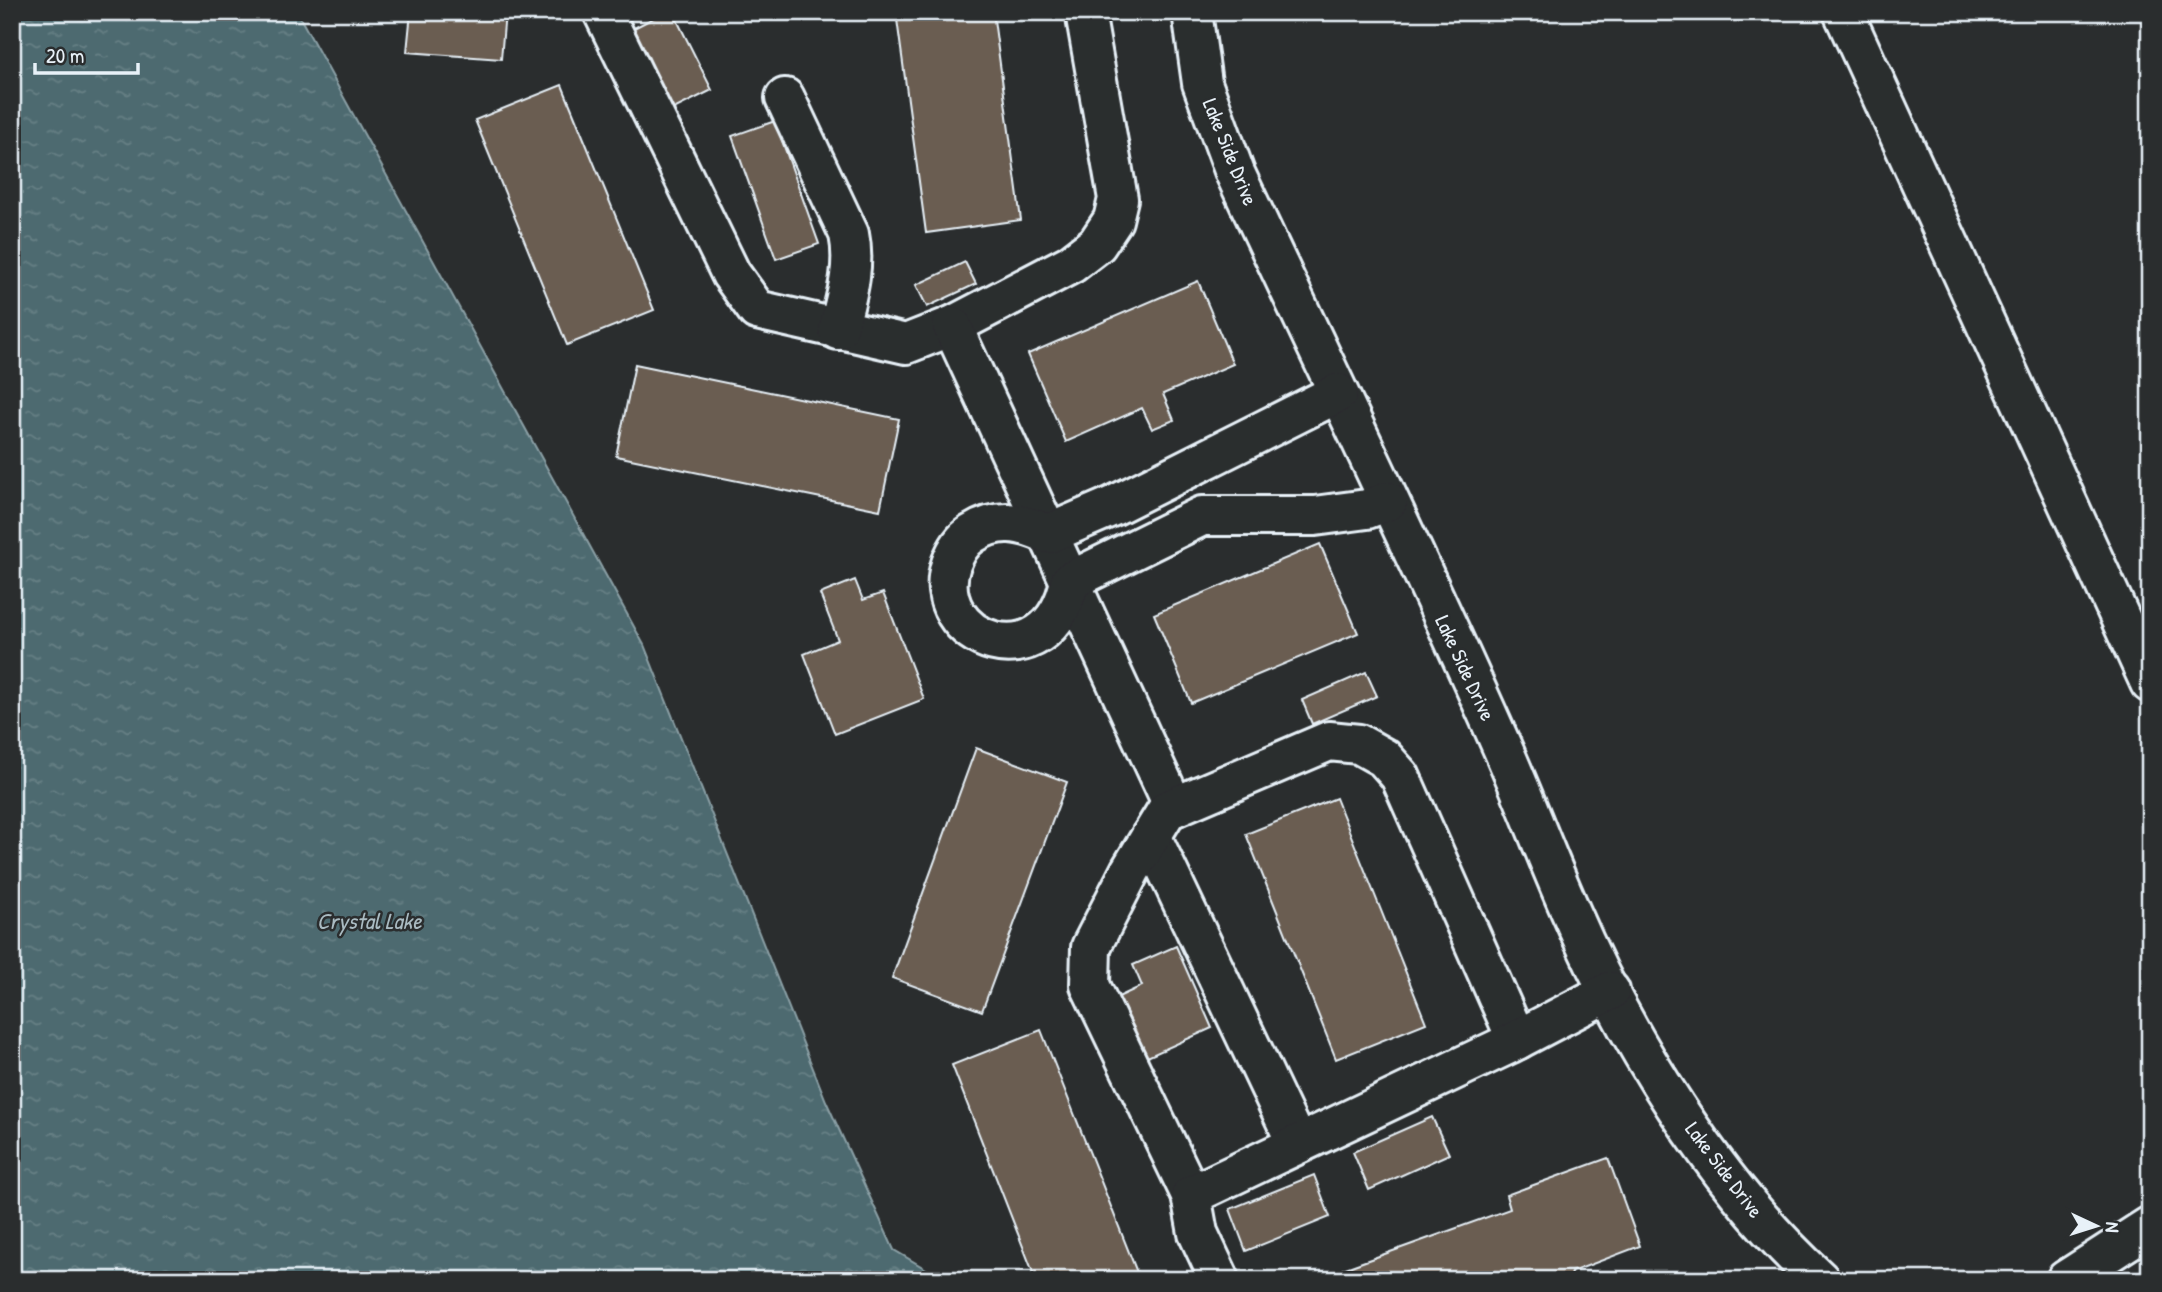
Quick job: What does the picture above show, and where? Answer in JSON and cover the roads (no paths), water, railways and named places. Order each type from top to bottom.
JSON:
[{"type":"street","points":[[603,12],[731,274],[757,310],[906,344],[952,326],[1071,264],[1097,244],[1113,220],[1118,199],[1085,12]]},
{"type":"street","name":"Lake Side Drive","points":[[1192,12],[1202,83],[1231,160],[1502,747],[1571,914],[1610,991],[1672,1098],[1742,1202],[1820,1280]]},
{"type":"street","points":[[1843,12],[2150,683]]},
{"type":"street","points":[[785,98],[849,234],[853,250],[849,285],[838,330]]},
{"type":"street","points":[[952,326],[1174,807]]},
{"type":"street","points":[[1338,393],[1113,506],[1048,534],[1026,525],[1006,522],[986,526],[968,537],[955,553],[948,573],[948,594],[956,613],[969,629],[987,640],[1007,643],[1026,641],[1043,632],[1057,619],[1070,581],[1202,516],[1315,516],[1367,509],[1388,501]]},
{"type":"street","points":[[1220,1280],[1198,1233],[1191,1195],[1090,985],[1091,947],[1167,810],[1329,741],[1359,744],[1384,758],[1400,776],[1517,1040]]},
{"type":"street","points":[[1151,836],[1297,1144]]},
{"type":"street","points":[[1191,1195],[1517,1040],[1610,991]]},
{"type":"street","points":[[2066,1280],[2150,1226]]},
{"type":"water","name":"Crystal Lake","points":[[12,12],[297,12],[644,645],[826,1101],[894,1250],[936,1275],[938,1280],[12,1280]]}]
